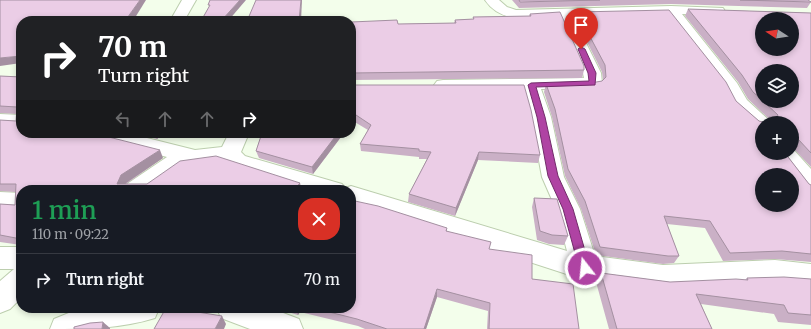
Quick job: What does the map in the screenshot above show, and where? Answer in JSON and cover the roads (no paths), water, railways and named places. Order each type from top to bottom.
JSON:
[{"type":"street","points":[[180,16],[189,0]]},
{"type":"street","points":[[492,0],[502,11],[507,14],[565,14],[671,10],[734,12]]},
{"type":"street","points":[[671,10],[731,87],[740,103],[755,117]]},
{"type":"street","points":[[430,86],[593,83],[592,73],[565,14]]},
{"type":"street","points":[[531,85],[541,117],[553,176],[568,209],[585,268]]},
{"type":"street","points":[[0,120],[16,121]]},
{"type":"street","points":[[121,138],[196,157]]},
{"type":"street","points":[[230,153],[237,138]]},
{"type":"street","points":[[142,185],[176,161],[230,153]]},
{"type":"street","points":[[230,153],[237,161],[317,185]]},
{"type":"street","points":[[791,160],[811,185]]},
{"type":"street","points":[[356,197],[585,268],[596,268],[663,277],[775,272],[811,276]]},
{"type":"street","points":[[0,201],[16,202]]},
{"type":"street","points":[[0,258],[16,258]]},
{"type":"street","points":[[0,300],[16,284]]},
{"type":"street","points":[[65,329],[87,320],[120,313]]},
{"type":"street","points":[[245,313],[288,329]]}]
